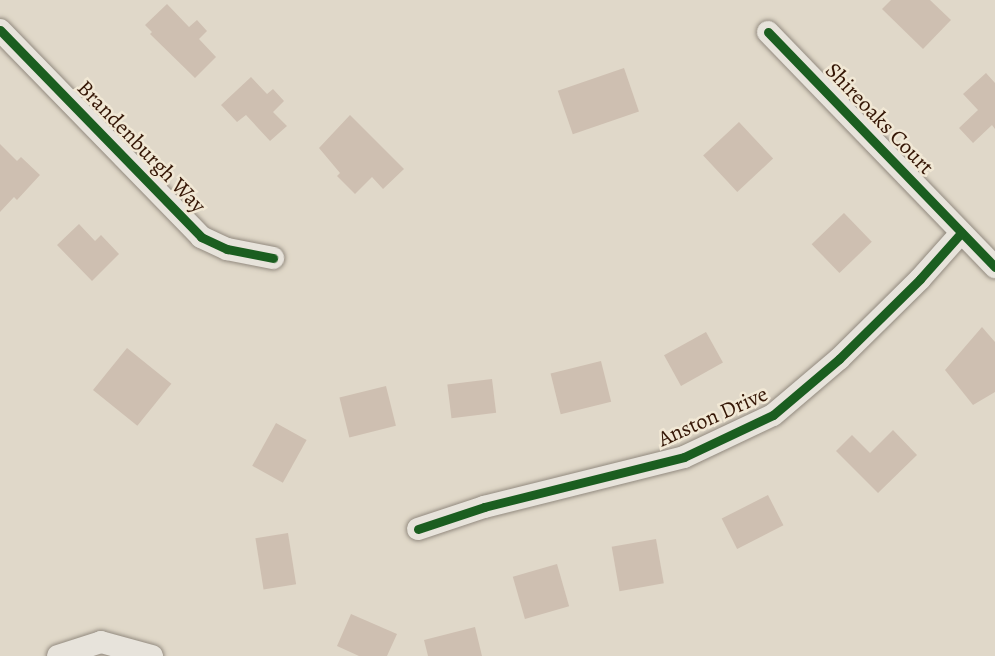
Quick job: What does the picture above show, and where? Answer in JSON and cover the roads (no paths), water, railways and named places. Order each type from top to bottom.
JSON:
[{"type":"street","name":"Brandenburgh Way","points":[[0,30],[201,237],[227,249],[273,258]]},
{"type":"street","name":"Shireoaks Court","points":[[768,32],[995,267]]},
{"type":"street","name":"Anston Drive","points":[[418,529],[484,507],[684,457],[773,416],[839,360],[920,279],[961,233]]},
{"type":"street","points":[[58,656],[101,642],[152,656]]}]
